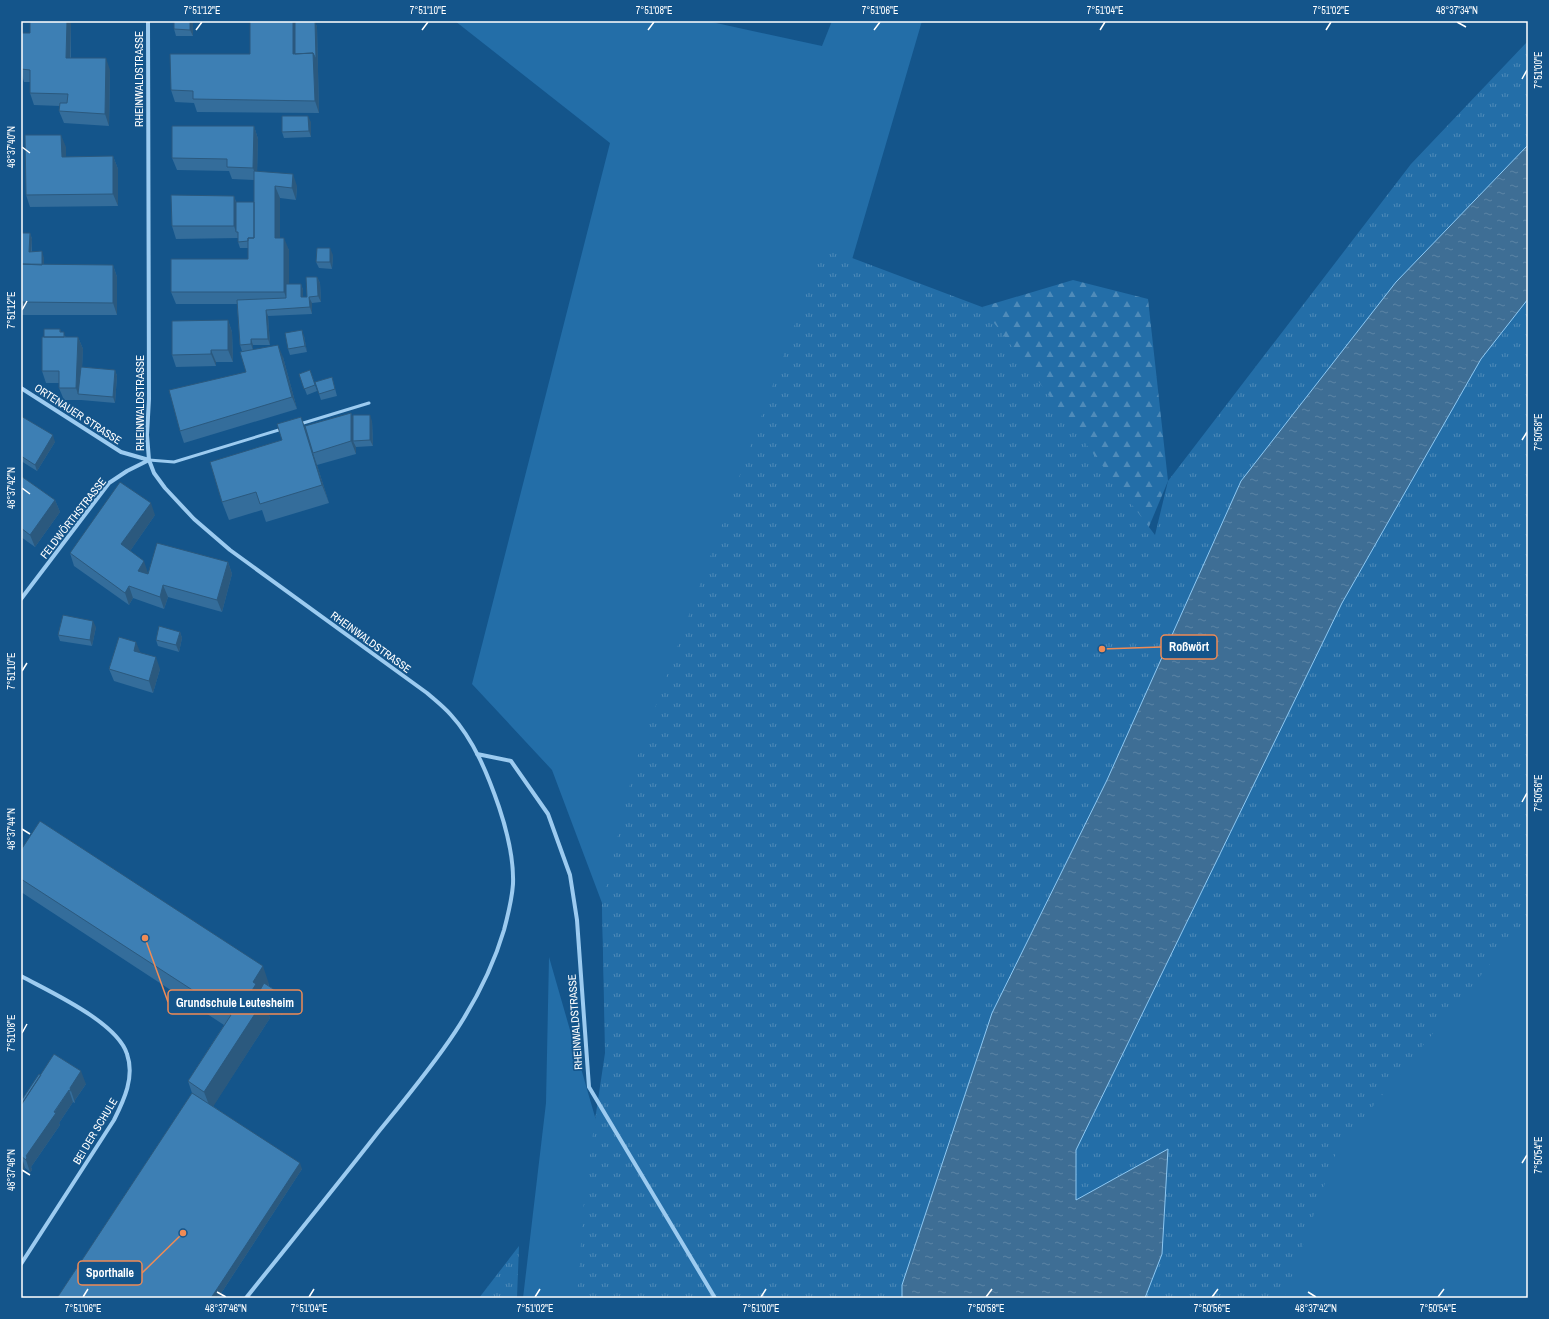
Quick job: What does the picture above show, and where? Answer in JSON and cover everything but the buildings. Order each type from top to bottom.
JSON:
[{"type":"street","name":"RHEINWALDSTRASSE","points":[[148,21],[149,399],[147,435],[149,460],[154,473],[165,488],[194,519],[230,550],[427,693],[450,715],[464,732],[477,754],[493,788],[511,854],[513,884],[508,913],[499,945],[483,984],[440,1056],[246,1298]]},
{"type":"street","name":"ORTENAUER STRASSE","points":[[21,388],[121,452],[149,460]]},
{"type":"street","name":"FELDWÖRTHSTRASSE","points":[[21,599],[109,483],[127,471],[149,460]]},
{"type":"street","name":"RHEINWALDSTRASSE","points":[[477,754],[511,760],[548,814],[570,875],[577,920],[589,1087],[715,1298]]},
{"type":"street","name":"BEI DER SCHULE","points":[[21,976],[93,1017],[119,1038],[127,1053],[129,1064],[129,1082],[125,1099],[114,1120],[21,1264]]},
{"type":"lane","points":[[294,425],[369,403]]},
{"type":"lane","points":[[149,460],[174,462],[287,428]]},
{"type":"green space","points":[[455,21],[707,21],[822,46],[832,21],[922,21],[851,263],[606,1065],[602,903],[552,770],[472,684],[610,143]]},
{"type":"green space","points":[[1528,41],[1528,918],[1337,1150],[1284,1298],[577,1298],[585,1187],[605,1053],[602,903],[635,763],[823,247],[982,307],[1155,535],[1168,481],[1411,164]]},
{"type":"green space","points":[[1073,280],[1148,299],[1168,481],[1133,565],[982,307]]},
{"type":"green space","points":[[1528,501],[1528,1298],[1145,1298]]},
{"type":"green space","points":[[549,957],[610,1169],[603,1298],[523,1298],[546,1103]]},
{"type":"green space","points":[[519,1246],[517,1298],[479,1298]]},
{"type":"water","points":[[1528,145],[1528,299],[1481,359],[1342,603],[1076,1150],[1076,1200],[1168,1149],[1162,1254],[1145,1298],[902,1298],[902,1285],[992,1013],[1107,780],[1241,481],[1396,282]]},
{"type":"place","name":"Roßwört","points":[[1102,649]]},
{"type":"place","name":"Grundschule Leutesheim","points":[[145,938]]},
{"type":"place","name":"Sporthalle","points":[[183,1233]]}]
